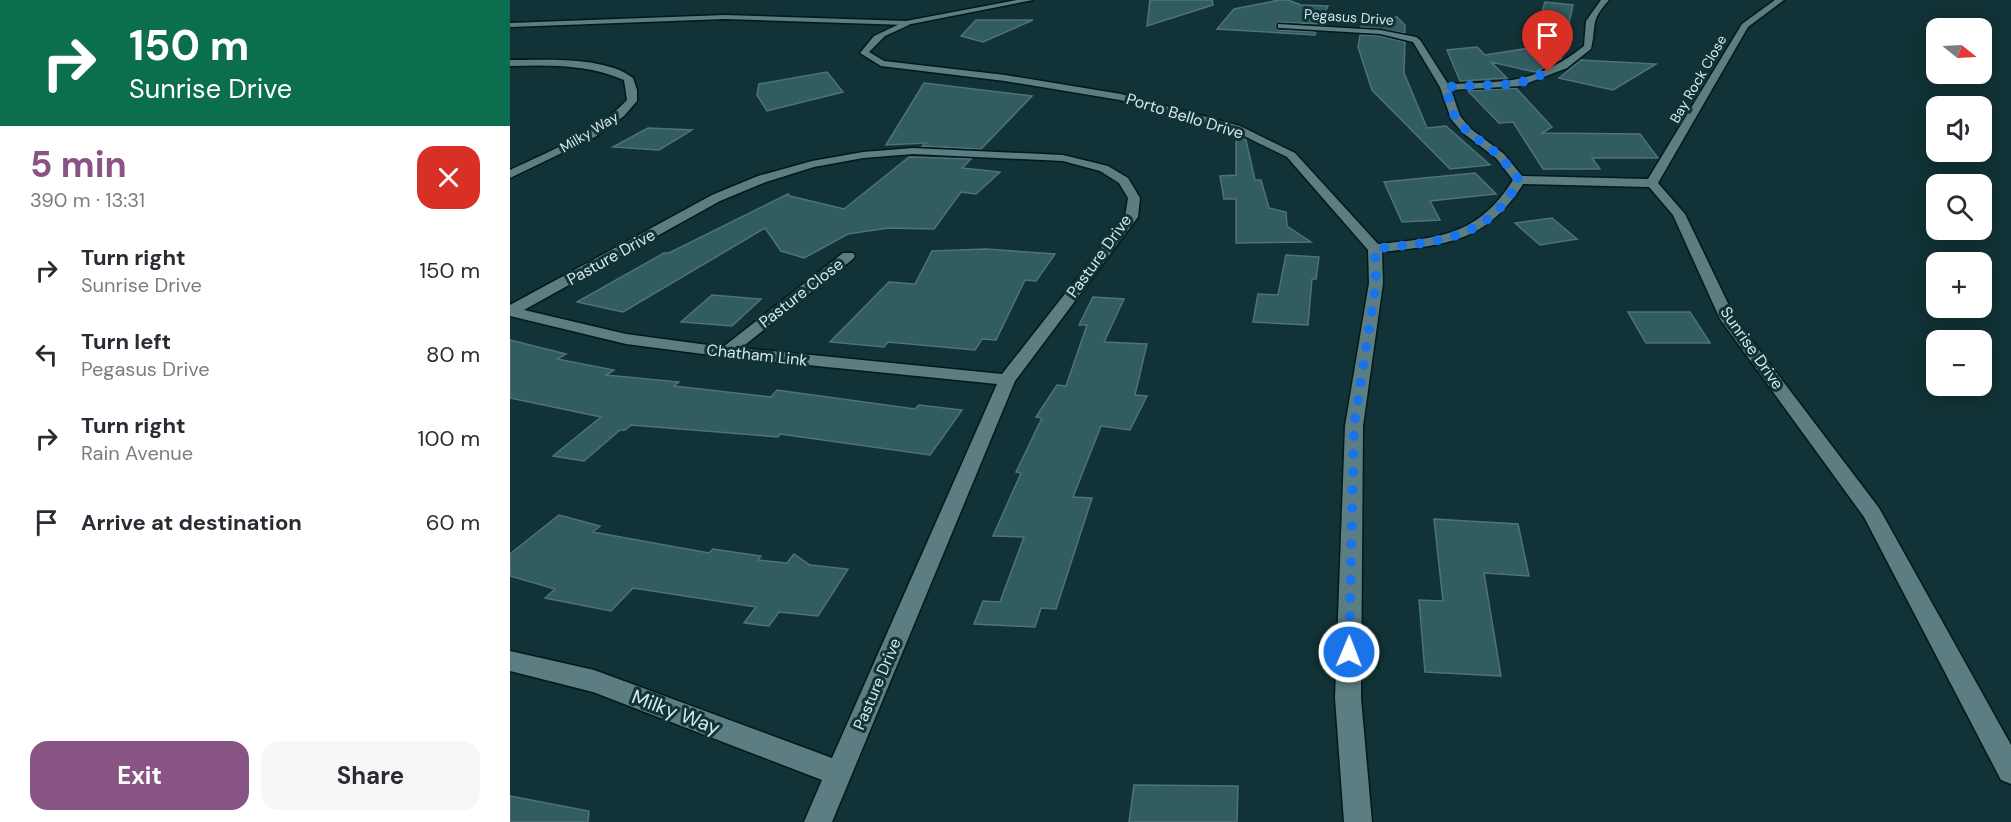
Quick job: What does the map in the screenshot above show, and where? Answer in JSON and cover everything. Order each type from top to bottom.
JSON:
[{"type":"street","points":[[510,25],[725,17],[906,23],[1029,0]]},
{"type":"street","points":[[1445,87],[1517,84],[1564,66],[1588,47],[1587,25],[1599,5],[1605,0]]},
{"type":"street","name":"Bay Rock Close","points":[[1652,183],[1745,26],[1780,0]]},
{"type":"street","name":"Porto Bello Drive","points":[[906,23],[883,32],[870,42],[864,52],[881,63],[1005,78],[1121,97],[1236,128],[1291,155],[1375,249]]},
{"type":"street","name":"Pegasus Drive","points":[[1281,26],[1405,36],[1416,40],[1445,87],[1455,117],[1467,131],[1500,156],[1519,180]]},
{"type":"street","name":"Milky Way","points":[[510,63],[566,63],[610,69],[628,78],[632,90],[632,101],[618,118],[566,148],[510,174]]},
{"type":"street","name":"Pasture Drive","points":[[511,311],[716,198],[762,179],[812,164],[863,155],[913,151],[1063,158],[1104,168],[1124,181],[1134,198],[1131,217],[1006,380],[818,822]]},
{"type":"street","points":[[1358,822],[1348,698],[1354,426],[1376,283],[1375,249],[1442,241],[1479,227],[1513,192],[1519,180],[1652,183]]},
{"type":"street","name":"Sunrise Drive","points":[[1652,183],[1679,214],[1728,319],[1872,513],[2011,771]]},
{"type":"street","name":"Pasture Close","points":[[726,352],[848,256]]},
{"type":"street","name":"Chatham Link","points":[[511,311],[626,339],[726,352],[1006,380]]},
{"type":"street","name":"Milky Way","points":[[510,661],[594,681],[838,773]]},
{"type":"building","points":[[1150,0],[1212,0],[1213,5],[1147,26]]},
{"type":"building","points":[[1288,0],[1301,5],[1328,6],[1319,24],[1278,22],[1276,24],[1278,30],[1316,32],[1315,35],[1217,29],[1234,9]]},
{"type":"building","points":[[1545,2],[1573,5],[1561,59],[1535,72],[1491,62],[1507,78],[1460,81],[1447,50],[1477,47],[1485,55],[1530,48]]},
{"type":"building","points":[[1397,17],[1405,25],[1405,33],[1361,27],[1362,19]]},
{"type":"building","points":[[976,20],[1033,20],[983,42],[961,36]]},
{"type":"building","points":[[1360,35],[1380,36],[1405,42],[1404,73],[1427,128],[1446,126],[1490,165],[1450,169],[1372,90],[1358,47]]},
{"type":"building","points":[[1581,60],[1656,64],[1613,90],[1559,78]]},
{"type":"building","points":[[827,72],[843,92],[767,111],[757,95],[759,84]]},
{"type":"building","points":[[924,83],[1032,96],[981,149],[922,146],[926,143],[886,145]]},
{"type":"building","points":[[1516,88],[1552,127],[1542,133],[1640,134],[1658,158],[1592,158],[1600,169],[1543,169],[1513,122],[1499,123],[1468,91]]},
{"type":"building","points":[[648,128],[692,130],[659,150],[613,147]]},
{"type":"building","points":[[1236,136],[1246,140],[1255,180],[1261,180],[1269,208],[1286,212],[1287,226],[1311,242],[1236,243],[1236,199],[1224,199],[1220,176],[1236,175]]},
{"type":"building","points":[[909,157],[971,159],[962,168],[1000,172],[976,194],[961,192],[934,229],[888,228],[848,234],[804,258],[781,251],[765,228],[623,312],[577,302],[664,253],[669,253],[788,194],[844,209]]},
{"type":"building","points":[[1475,173],[1496,194],[1430,201],[1440,220],[1402,222],[1384,182]]},
{"type":"building","points":[[1552,218],[1577,239],[1540,245],[1515,223]]},
{"type":"building","points":[[986,249],[1055,254],[1036,281],[1025,280],[996,340],[982,339],[975,350],[888,342],[884,347],[830,342],[889,282],[915,284],[932,251]]},
{"type":"building","points":[[1286,255],[1319,257],[1316,279],[1312,279],[1308,325],[1253,322],[1258,294],[1278,295]]},
{"type":"building","points":[[712,295],[761,299],[732,326],[681,322]]},
{"type":"building","points":[[1093,297],[1124,299],[1104,342],[1147,344],[1135,395],[1147,396],[1130,430],[1101,426],[1073,497],[1092,498],[1056,609],[1041,608],[1035,627],[974,624],[983,601],[1000,602],[1024,537],[993,536],[1021,473],[1016,472],[1042,418],[1036,417],[1057,385],[1066,386],[1087,325],[1079,325]]},
{"type":"building","points":[[1628,312],[1690,312],[1710,343],[1646,343]]},
{"type":"building","points":[[510,340],[566,354],[557,359],[614,370],[606,375],[679,382],[674,386],[771,397],[777,390],[915,409],[919,405],[962,410],[930,455],[780,434],[778,437],[631,425],[625,430],[620,430],[584,461],[553,456],[601,417],[510,398]]},
{"type":"building","points":[[559,515],[600,526],[593,532],[709,553],[713,549],[761,556],[758,560],[787,563],[794,554],[810,565],[848,569],[818,616],[779,612],[769,626],[744,623],[756,607],[633,588],[611,611],[545,598],[555,589],[510,576],[510,554]]},
{"type":"building","points":[[1434,519],[1518,524],[1529,576],[1484,573],[1501,676],[1425,672],[1419,600],[1443,601]]},
{"type":"building","points":[[1134,785],[1238,786],[1237,822],[1129,822]]},
{"type":"building","points":[[510,796],[589,811],[588,822],[510,822]]},
{"type":"route","points":[[1349,652],[1354,426],[1376,283],[1375,249],[1442,241],[1479,227],[1513,192],[1519,180],[1500,156],[1467,131],[1455,117],[1445,87],[1517,84],[1548,72]]}]
